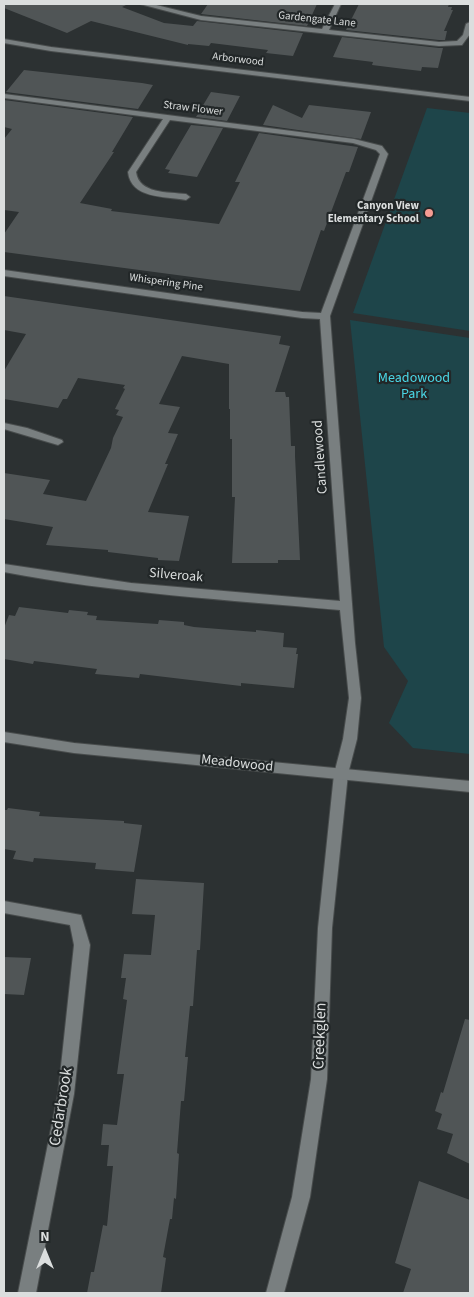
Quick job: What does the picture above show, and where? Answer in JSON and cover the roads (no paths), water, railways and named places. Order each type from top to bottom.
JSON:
[{"type":"street","name":"Gardengate Lane","points":[[144,4],[201,18],[439,44],[459,43],[466,36],[470,24]]},
{"type":"street","points":[[177,13],[186,4]]},
{"type":"street","points":[[324,32],[338,4]]},
{"type":"street","name":"Arborwood","points":[[4,41],[51,50],[470,99]]},
{"type":"street","name":"Straw Flower","points":[[4,96],[354,140],[379,148]]},
{"type":"street","points":[[168,117],[132,172],[133,182],[142,190],[186,197]]},
{"type":"street","name":"Candlewood","points":[[341,774],[350,739],[355,698],[325,316],[383,161],[384,154],[379,148]]},
{"type":"street","name":"Whispering Pine","points":[[4,273],[292,314],[325,316]]},
{"type":"street","points":[[4,426],[58,442]]},
{"type":"street","name":"Silveroak","points":[[4,568],[48,577],[118,586],[347,606]]},
{"type":"street","name":"Meadowood","points":[[4,738],[74,748],[470,787]]},
{"type":"street","name":"Creekglen","points":[[275,1293],[301,1197],[319,1079],[325,928],[341,774]]},
{"type":"street","name":"Cedarbrook","points":[[4,907],[76,920],[82,945],[66,1094],[27,1293]]},
{"type":"place","name":"Canyon View Elementary School","points":[[429,213]]},
{"type":"park label","name":"Meadowood Park","points":[[414,388]]}]
